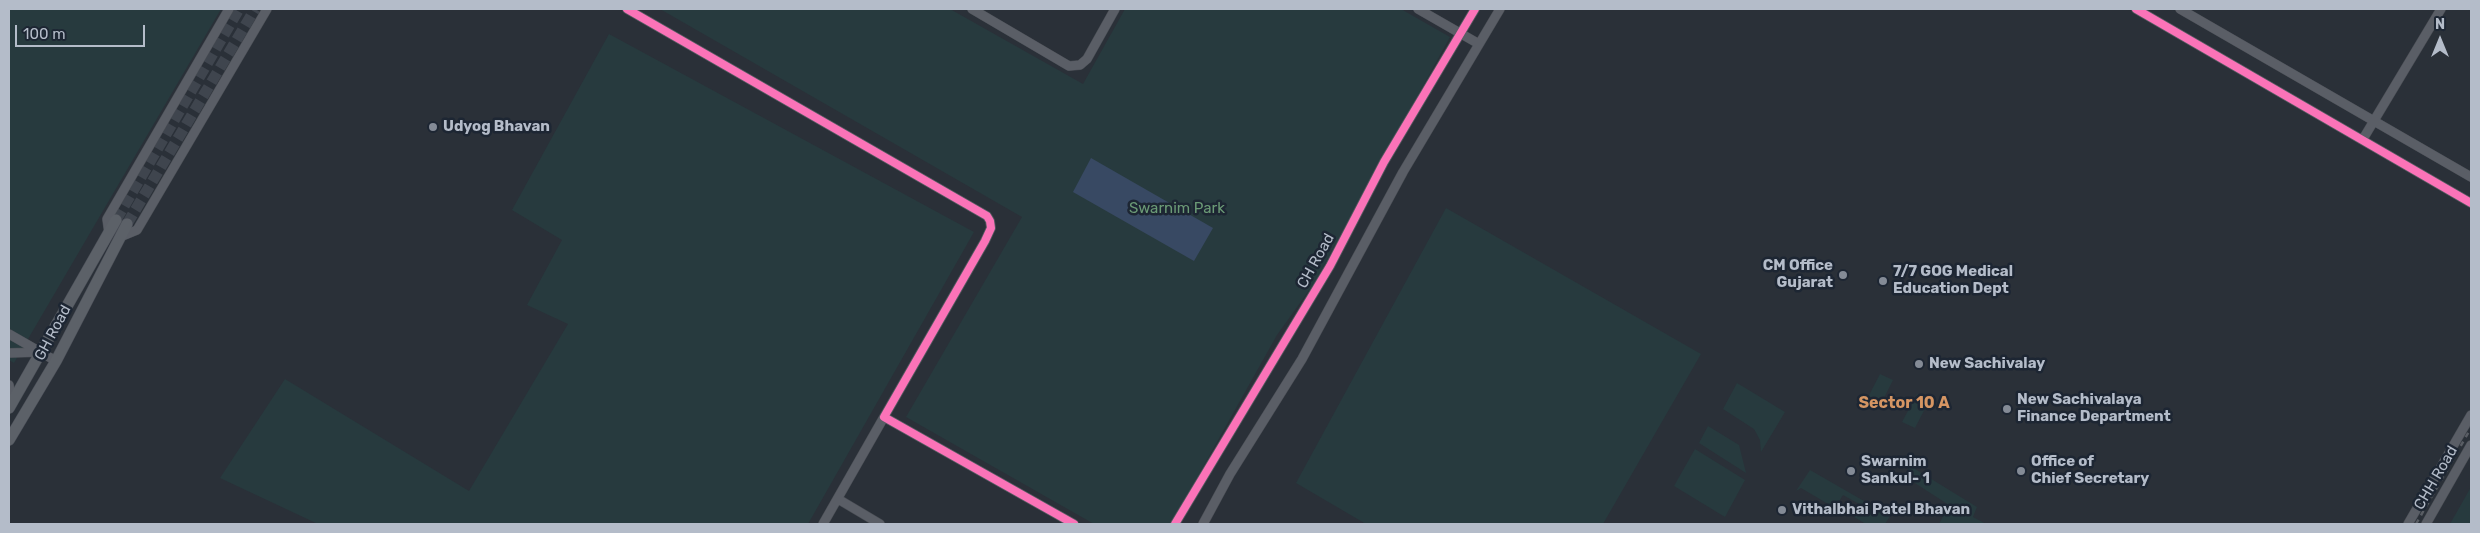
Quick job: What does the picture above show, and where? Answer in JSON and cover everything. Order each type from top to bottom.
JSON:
[{"type":"main road","points":[[115,235],[122,222]]},
{"type":"main road","name":"GH Road","points":[[11,405],[41,352],[115,235]]},
{"type":"main road","name":"GH Road","points":[[9,440],[56,361],[115,235]]},
{"type":"street","points":[[229,9],[107,219],[115,235],[137,230],[267,9]]},
{"type":"street","points":[[626,9],[978,211],[990,221],[991,228],[985,241],[823,524]]},
{"type":"street","points":[[972,9],[1069,66],[1080,65],[1087,59],[1115,9]]},
{"type":"street","points":[[1418,9],[1479,44]]},
{"type":"street","name":"CH Road","points":[[1176,524],[1330,266],[1384,162],[1476,9]]},
{"type":"street","points":[[1203,524],[1230,474],[1302,359],[1403,172],[1500,9]]},
{"type":"street","points":[[2136,9],[2363,139],[2471,204]]},
{"type":"street","points":[[2180,9],[2471,177]]},
{"type":"street","points":[[2363,139],[2375,122],[2441,9]]},
{"type":"street","points":[[9,334],[56,361]]},
{"type":"street","points":[[9,353],[41,352]]},
{"type":"street","points":[[9,385],[11,405]]},
{"type":"street","points":[[2408,524],[2471,415]]},
{"type":"street","points":[[884,417],[1074,524]]},
{"type":"street","name":"CHH Road","points":[[2426,524],[2471,445]]},
{"type":"street","points":[[838,499],[880,524]]},
{"type":"street","points":[[2422,500],[2436,507]]},
{"type":"green space","points":[[9,9],[221,9],[14,363],[9,360]]},
{"type":"green space","name":"Swarnim Park","points":[[660,9],[950,9],[1083,84],[1125,9],[1401,9],[1450,37],[1315,282],[1277,335],[1171,524],[1094,524],[906,417],[1022,217]]},
{"type":"green space","points":[[609,34],[974,232],[808,524],[318,524],[220,478],[285,379],[469,491],[568,324],[527,305],[562,240],[512,210]]},
{"type":"green space","points":[[1446,208],[1701,354],[1603,524],[1366,524],[1296,483]]},
{"type":"green space","points":[[1880,374],[1893,380],[1879,408],[1866,401]]},
{"type":"green space","points":[[1737,383],[1785,412],[1761,452],[1760,440],[1754,429],[1723,409]]},
{"type":"green space","points":[[1917,394],[1929,401],[1915,428],[1902,422]]},
{"type":"green space","points":[[1708,426],[1739,445],[1746,473],[1699,443]]},
{"type":"green space","points":[[1695,449],[1745,480],[1725,517],[1674,486]]},
{"type":"green space","points":[[1910,466],[1977,507],[1973,517],[1986,524],[1939,524],[1949,505],[1904,476]]},
{"type":"green space","points":[[1810,470],[1890,516],[1885,524],[1866,524],[1854,517],[1861,505],[1843,495],[1835,508],[1801,488],[1796,491]]},
{"type":"green space","points":[[2471,487],[2471,524],[2450,524]]},
{"type":"water","points":[[1091,158],[1213,228],[1194,261],[1073,192]]},
{"type":"tunnel","points":[[116,220],[239,9]]},
{"type":"tunnel","points":[[127,224],[255,9]]},
{"type":"railway","points":[[2416,524],[2471,428]]},
{"type":"cycle path","points":[[627,9],[987,216],[991,228],[985,241],[884,417],[1074,524]]},
{"type":"cycle path","points":[[1175,524],[1330,266],[1384,162],[1475,9]]},
{"type":"cycle path","points":[[2136,9],[2471,203]]},
{"type":"place","name":"Udyog Bhavan","points":[[433,127]]},
{"type":"place","name":"CM Office Gujarat","points":[[1843,275]]},
{"type":"place","name":"7/7 GOG Medical Education Dept","points":[[1883,281]]},
{"type":"place","name":"New Sachivalay","points":[[1919,364]]},
{"type":"place","name":"New Sachivalaya Finance Department","points":[[2007,409]]},
{"type":"place","name":"Swarnim Sankul- 1","points":[[1851,471]]},
{"type":"place","name":"Office of Chief Secretary","points":[[2021,471]]},
{"type":"place","name":"Vithalbhai Patel Bhavan","points":[[1782,510]]},
{"type":"district","name":"Sector 10 A","points":[[1904,403]]}]
